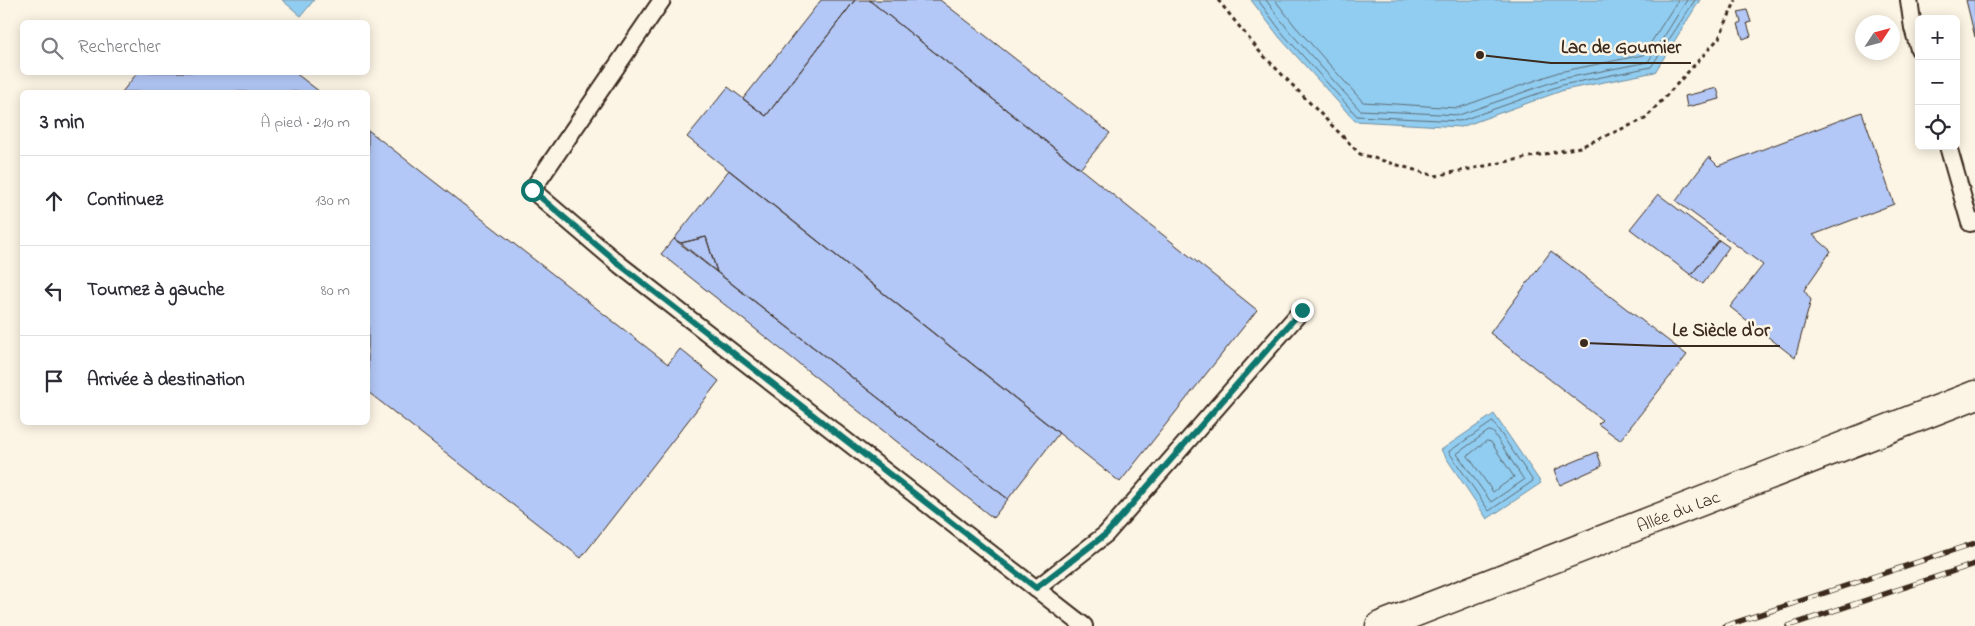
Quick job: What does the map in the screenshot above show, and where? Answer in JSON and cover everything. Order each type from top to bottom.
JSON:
[{"type":"street","name":"Allée du Lac","points":[[1380,626],[1975,395]]},
{"type":"lane","points":[[662,0],[532,190],[620,265],[1084,626]]},
{"type":"lane","points":[[1909,0],[1915,35]]},
{"type":"lane","points":[[1949,150],[1970,223],[1975,222]]},
{"type":"lane","points":[[1036,588],[1106,534],[1302,310]]},
{"type":"path","points":[[1218,0],[1258,51],[1360,154],[1435,176],[1580,147],[1645,119],[1719,38],[1736,0]]},
{"type":"water","points":[[282,0],[314,0],[301,16]]},
{"type":"water","points":[[1251,0],[1700,0],[1655,72],[1564,90],[1461,127],[1355,121],[1280,38]]},
{"type":"water","points":[[1494,414],[1541,483],[1487,519],[1441,450]]},
{"type":"building","points":[[821,0],[855,0],[766,116],[743,99]]},
{"type":"building","points":[[855,0],[869,0],[1257,310],[1120,482],[687,137],[728,87],[766,116]]},
{"type":"building","points":[[869,0],[940,0],[1110,133],[1080,169]]},
{"type":"building","points":[[1966,0],[1975,0],[1975,37]]},
{"type":"building","points":[[1747,10],[1751,22],[1747,23],[1751,36],[1743,39],[1738,24],[1741,22],[1738,12]]},
{"type":"building","points":[[136,75],[298,75],[317,90],[124,90]]},
{"type":"building","points":[[1717,88],[1720,99],[1687,107],[1685,96]]},
{"type":"building","points":[[1862,112],[1894,204],[1813,235],[1831,251],[1804,290],[1811,300],[1795,358],[1730,307],[1763,265],[1676,201],[1709,157],[1718,166]]},
{"type":"building","points":[[370,132],[668,364],[680,349],[719,381],[581,558],[370,394]]},
{"type":"building","points":[[729,170],[1059,433],[1008,499],[717,272],[706,237],[681,243],[674,239]]},
{"type":"building","points":[[1658,194],[1719,240],[1691,275],[1630,229]]},
{"type":"building","points":[[706,237],[717,272],[681,243]]},
{"type":"building","points":[[674,239],[1008,499],[993,518],[661,254]]},
{"type":"building","points":[[1719,240],[1729,247],[1703,284],[1691,275]]},
{"type":"building","points":[[1551,251],[1687,355],[1620,440],[1598,424],[1602,420],[1490,333]]},
{"type":"building","points":[[1597,452],[1602,466],[1560,485],[1554,470]]},
{"type":"railway","points":[[1725,626],[1975,543]]},
{"type":"railway","points":[[1788,626],[1975,564]]},
{"type":"place","name":"Lac de Gournier","points":[[1480,55]]},
{"type":"place","name":"Le Siècle d'or","points":[[1584,343]]},
{"type":"route","points":[[532,190],[620,265],[1036,588],[1106,534],[1302,310]]}]
